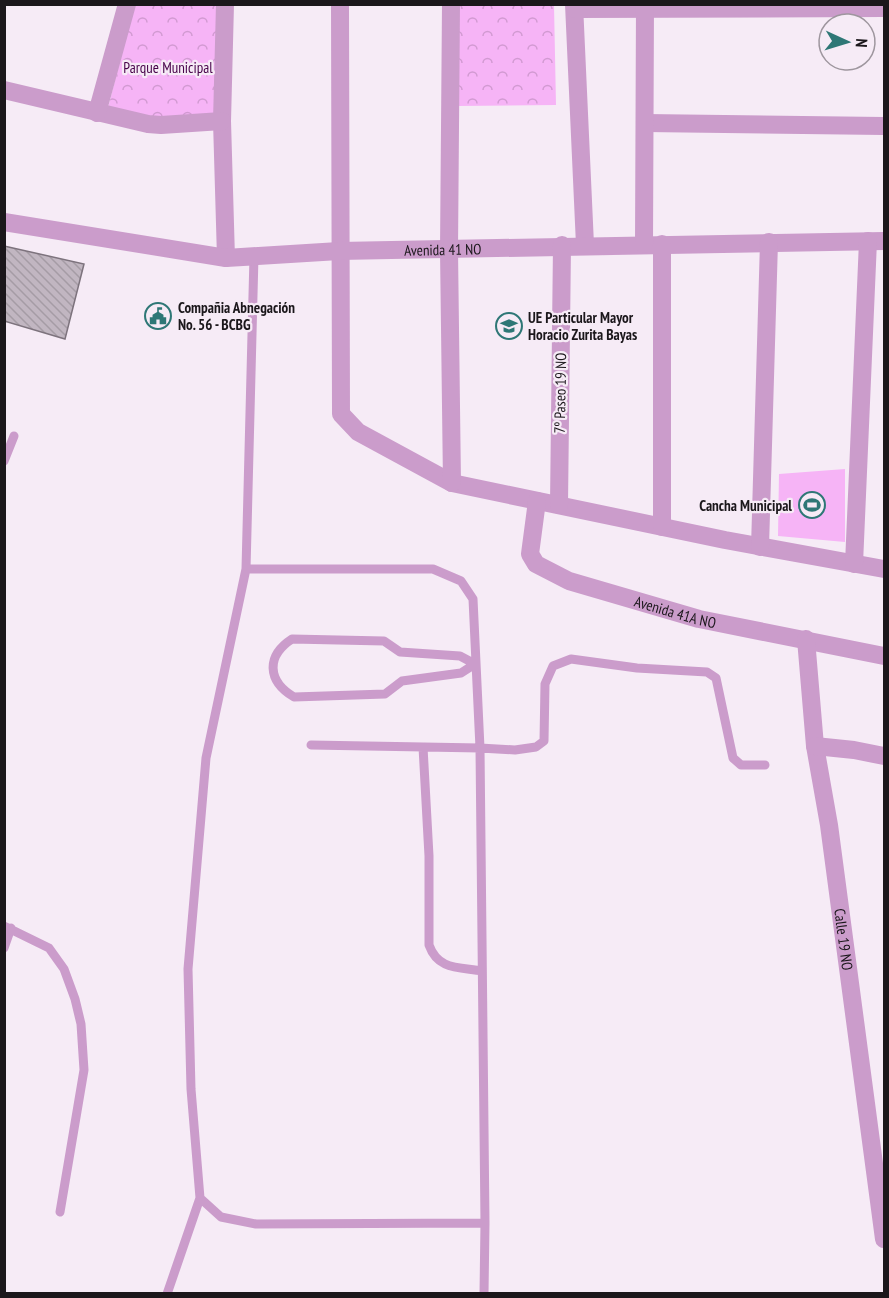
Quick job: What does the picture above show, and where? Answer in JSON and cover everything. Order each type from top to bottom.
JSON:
[{"type":"street","points":[[98,113],[127,4]]},
{"type":"street","points":[[225,4],[222,121],[226,258]]},
{"type":"street","points":[[340,4],[340,414],[358,432],[452,483],[662,527],[885,569]]},
{"type":"street","points":[[451,4],[449,250],[452,483]]},
{"type":"street","points":[[585,245],[574,7],[885,8]]},
{"type":"street","points":[[645,7],[645,123],[653,244],[662,527]]},
{"type":"street","points":[[4,90],[148,124],[222,121]]},
{"type":"street","points":[[645,123],[885,126]]},
{"type":"street","name":"Avenida 41 NO","points":[[4,222],[226,258],[339,251],[449,250],[562,245],[876,241]]},
{"type":"street","points":[[854,564],[876,241]]},
{"type":"street","points":[[760,546],[769,242]]},
{"type":"street","name":"7º Paseo 19 NO","points":[[559,505],[562,245]]},
{"type":"street","name":"Avenida 41A NO","points":[[537,501],[530,554],[537,564],[569,581],[699,619],[885,656]]},
{"type":"street","name":"Calle 19 NO","points":[[806,639],[815,746],[829,825],[885,1239]]},
{"type":"street","points":[[815,746],[885,756]]},
{"type":"lane","points":[[167,1293],[200,1198],[191,1089],[188,969],[206,758],[246,569],[254,256]]},
{"type":"lane","points":[[4,461],[14,436]]},
{"type":"lane","points":[[246,569],[433,569],[461,581],[473,599],[480,748],[484,1293]]},
{"type":"lane","points":[[292,639],[384,640],[400,652],[460,656],[475,664],[461,673],[402,681],[385,694],[294,697],[283,691],[275,681],[273,669],[275,656],[282,646],[292,639]]},
{"type":"lane","points":[[311,745],[515,750],[536,747],[544,741],[545,684],[553,666],[571,659],[637,668],[707,672],[716,678],[733,758],[741,765],[765,765]]},
{"type":"lane","points":[[423,747],[429,856],[429,945],[433,957],[442,964],[482,971]]},
{"type":"lane","points":[[4,948],[8,927],[50,948],[64,969],[81,1024],[84,1070],[60,1212]]},
{"type":"lane","points":[[200,1198],[221,1217],[256,1224],[485,1223]]},
{"type":"green space","name":"Parque Municipal","points":[[134,5],[218,5],[217,114],[153,119],[108,108]]},
{"type":"green space","points":[[458,5],[554,5],[556,105],[457,106]]},
{"type":"green space","name":"Cancha Municipal","points":[[845,469],[845,542],[778,536],[779,474]]},
{"type":"building","points":[[4,246],[84,264],[65,339],[4,321]]},
{"type":"place","name":"Compañia Abnegación No. 56 - BCBG","points":[[158,316]]},
{"type":"place","name":"UE Particular Mayor Horacio Zurita Bayas","points":[[509,326]]},
{"type":"place","name":"Cancha Municipal","points":[[812,505]]}]
